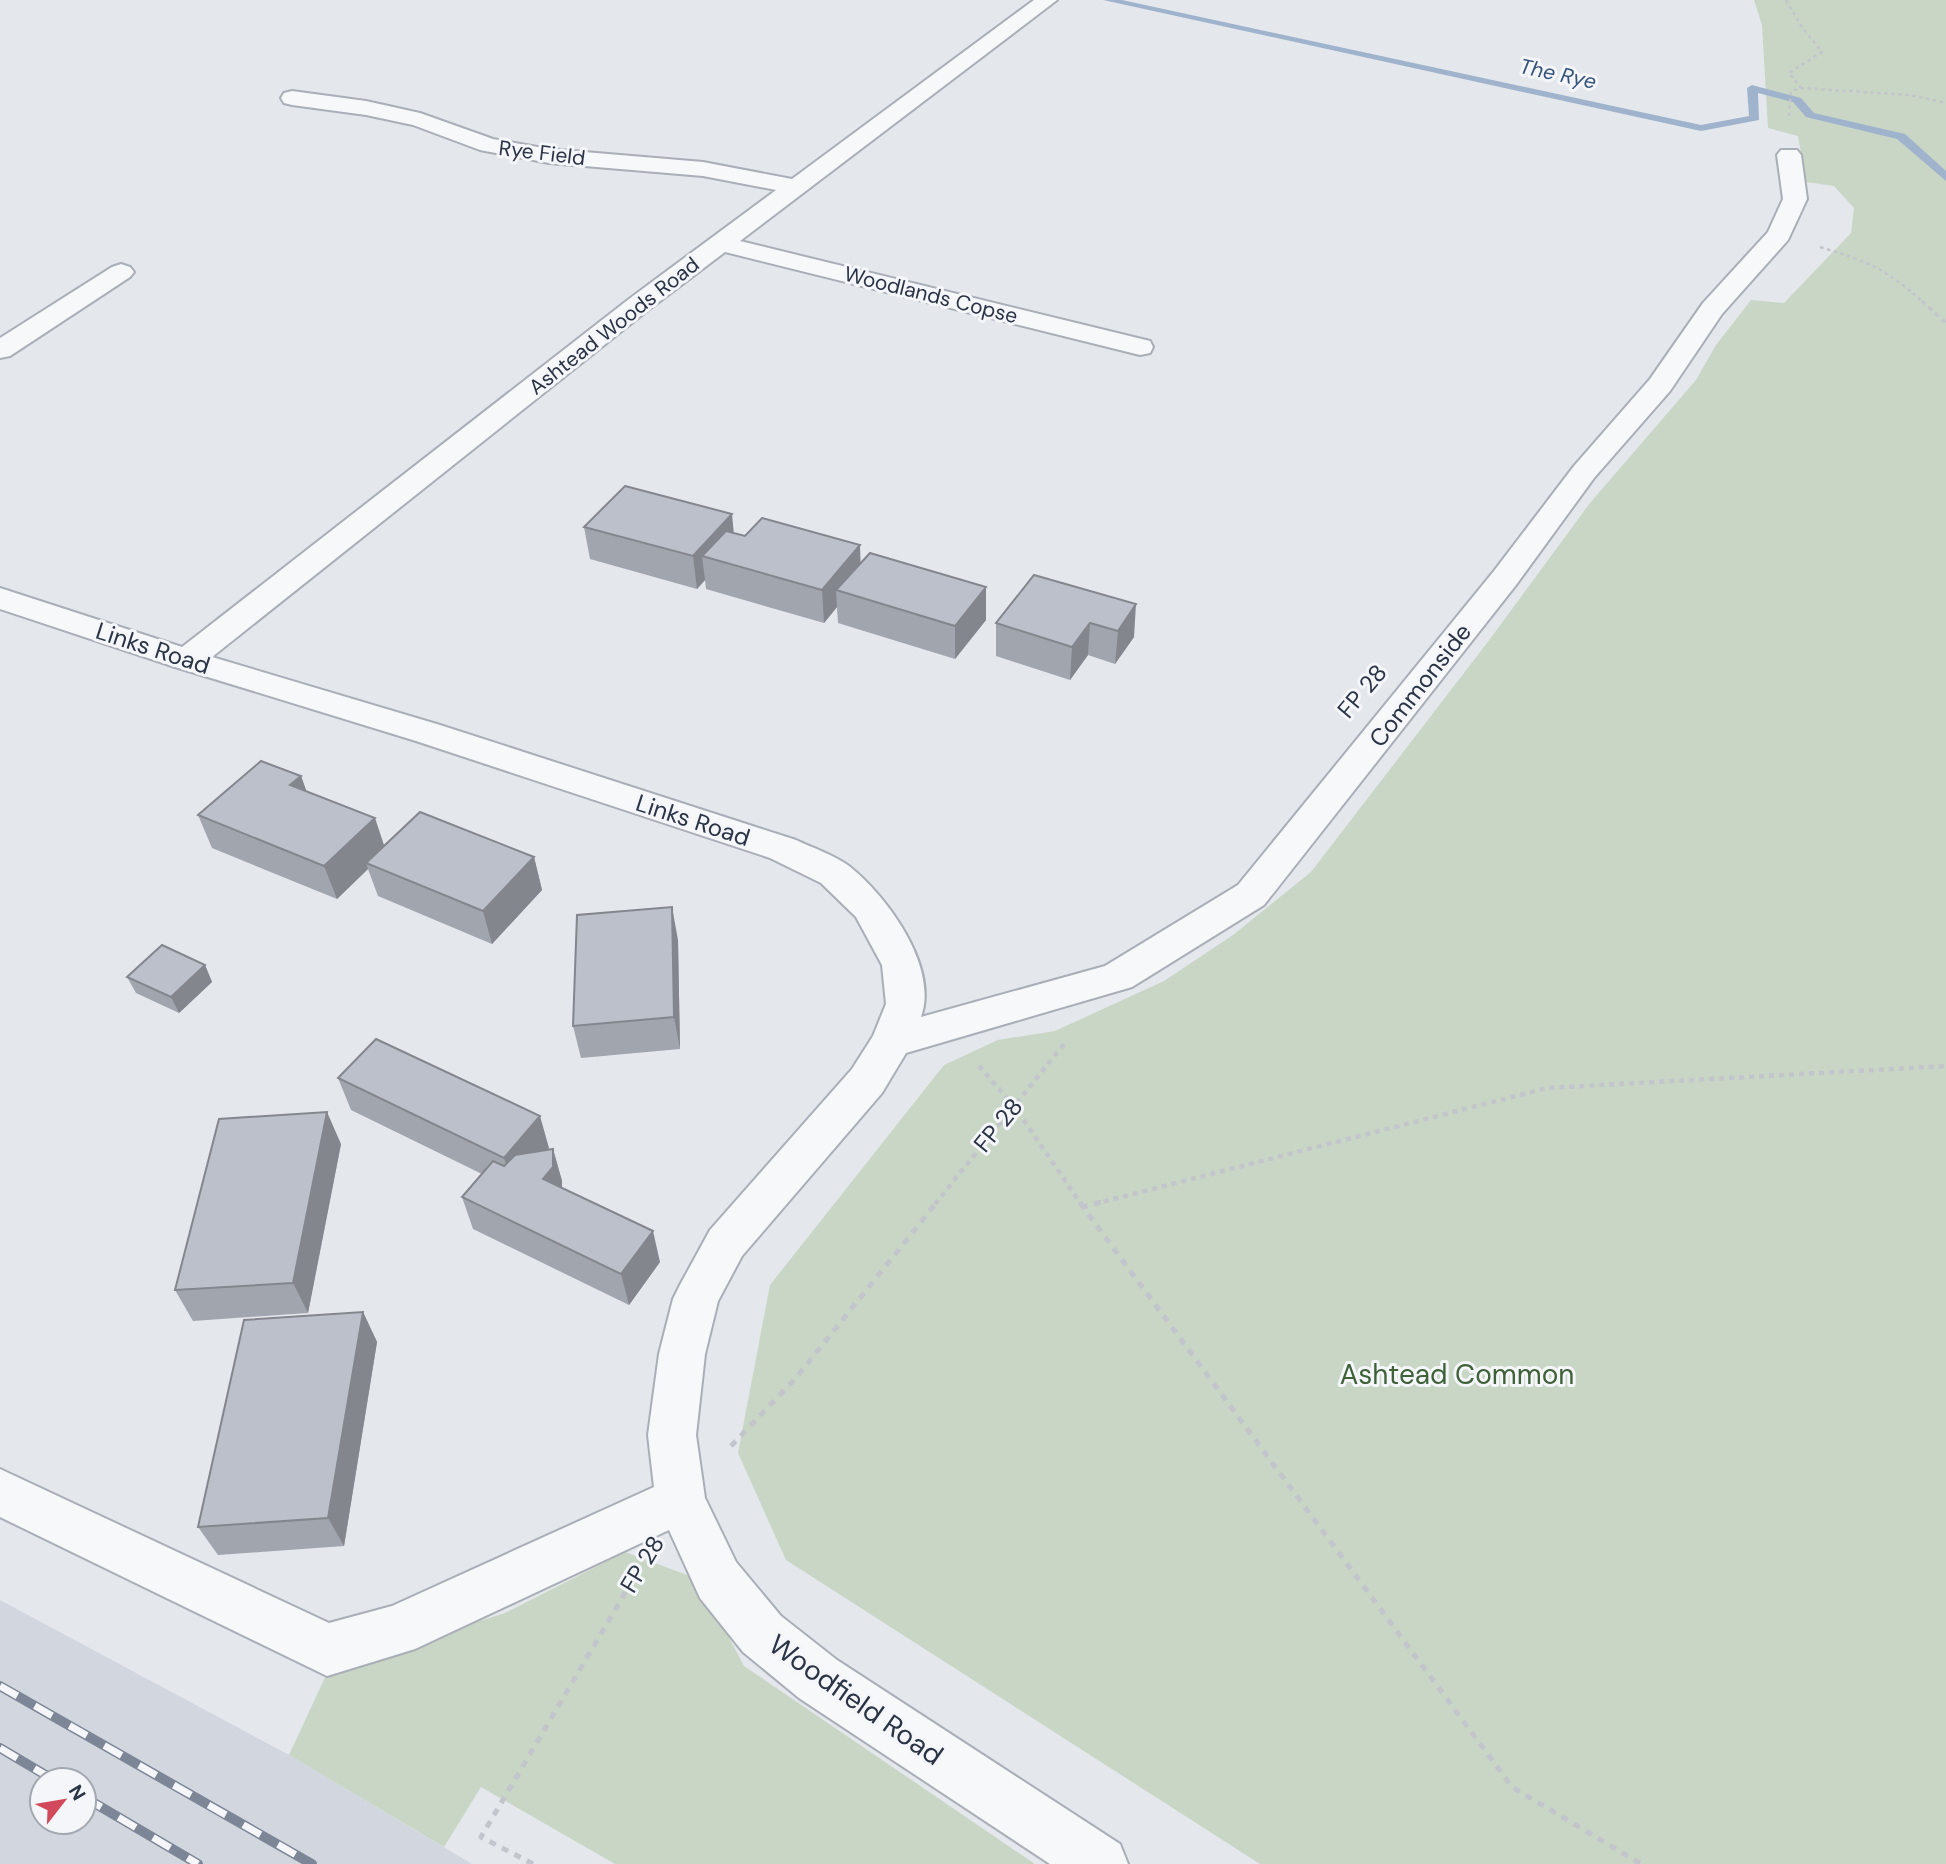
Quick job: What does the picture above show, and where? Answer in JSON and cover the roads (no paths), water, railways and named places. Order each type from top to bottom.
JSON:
[{"type":"street","name":"Ashtead Woods Road","points":[[187,660],[639,305],[1047,0]]},
{"type":"street","name":"Rye Field","points":[[292,98],[366,108],[420,120],[488,145],[549,156],[703,169],[796,187]]},
{"type":"street","name":"Commonside","points":[[892,1041],[1118,976],[1251,895],[1505,578],[1584,472],[1660,385],[1712,309],[1779,235],[1795,199],[1788,155]]},
{"type":"street","name":"Woodlands Copse","points":[[722,244],[1140,347]]},
{"type":"street","points":[[0,350],[121,272]]},
{"type":"street","name":"Links Road","points":[[0,598],[187,660],[428,733],[770,845],[834,874],[870,908],[902,965],[906,1003],[892,1041],[867,1081],[726,1243],[696,1299],[682,1354]]},
{"type":"street","name":"Woodfield Road","points":[[682,1354],[672,1435],[680,1500],[718,1580],[762,1634],[818,1679],[1100,1864]]},
{"type":"street","points":[[0,1492],[327,1650],[396,1631],[680,1500]]},
{"type":"waterway","name":"The Rye","points":[[1108,0],[1701,128],[1755,118],[1752,88],[1797,100],[1810,115],[1901,136],[1946,177]]},
{"type":"railway","points":[[0,1686],[312,1864]]},
{"type":"railway","points":[[0,1748],[30,1766]]},
{"type":"railway","points":[[98,1805],[198,1864]]},
{"type":"park label","name":"Ashtead Common","points":[[1457,1374]]}]
